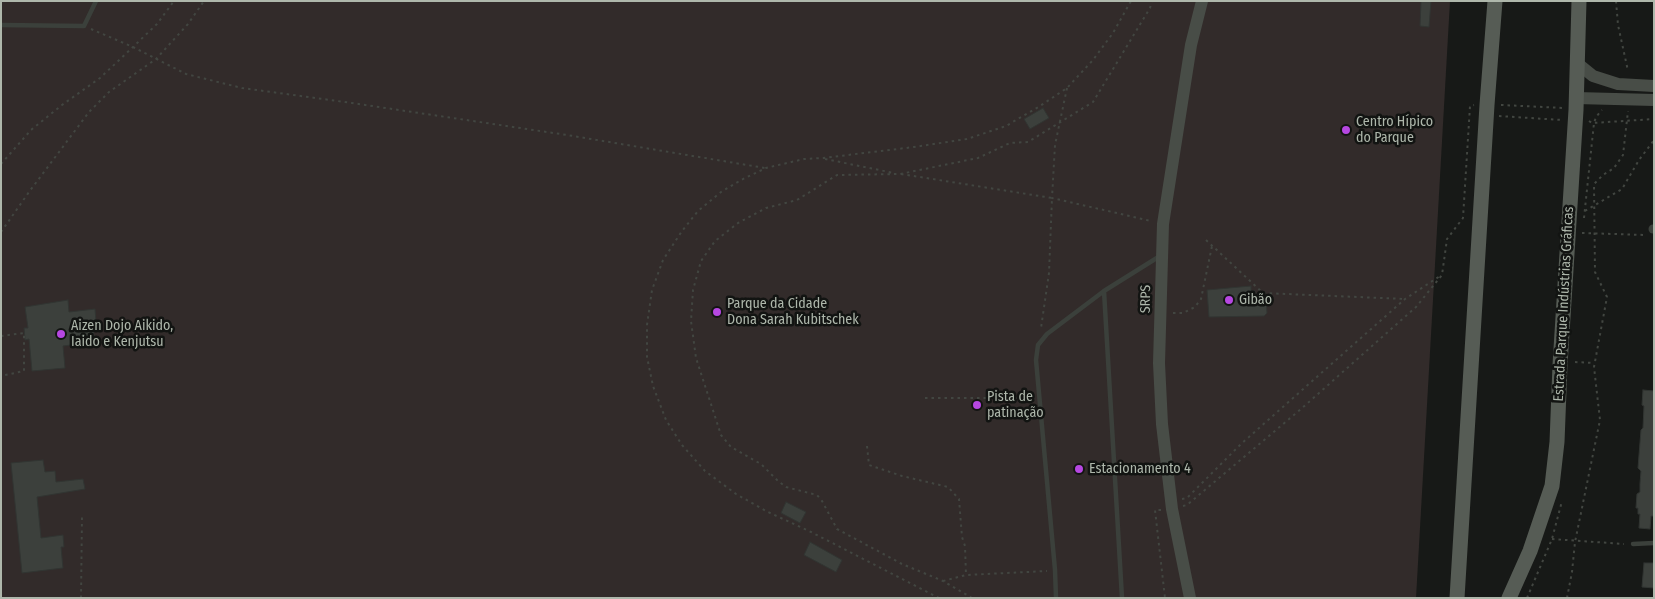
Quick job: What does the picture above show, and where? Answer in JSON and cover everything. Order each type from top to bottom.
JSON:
[{"type":"main road","name":"SRPS","points":[[1190,598],[1171,505],[1162,424],[1159,363],[1161,255],[1163,224],[1191,45],[1202,1]]},
{"type":"main road","points":[[1456,598],[1495,1]]},
{"type":"main road","name":"Estrada Parque Indústrias Gráficas","points":[[1509,598],[1530,551],[1552,486],[1576,104],[1579,1]]},
{"type":"main road","points":[[1577,63],[1593,76],[1618,84],[1654,86]]},
{"type":"main road","points":[[1576,104],[1628,98],[1654,100]]},
{"type":"lane","points":[[1,25],[84,26],[96,1]]},
{"type":"lane","points":[[1056,598],[1056,570],[1036,360],[1038,346],[1047,334],[1104,292],[1161,255]]},
{"type":"lane","points":[[1104,292],[1122,598]]},
{"type":"lane","points":[[1633,544],[1654,543]]},
{"type":"path","points":[[1,164],[31,130],[100,78],[133,47],[156,24],[174,1]]},
{"type":"path","points":[[1,232],[90,112],[108,92],[156,59],[188,24],[204,1]]},
{"type":"path","points":[[939,598],[768,512],[736,494],[705,471],[682,445],[666,420],[653,386],[648,357],[647,325],[652,290],[663,260],[698,211],[741,180],[766,168],[804,159],[967,139],[1006,126],[1067,88],[1093,60],[1113,34],[1131,1]]},
{"type":"path","points":[[972,598],[944,582],[902,564],[837,529],[817,495],[786,487],[761,464],[731,448],[721,435],[696,358],[691,321],[692,290],[701,262],[715,240],[738,223],[766,208],[797,200],[836,175],[900,174],[978,158],[1010,143],[1028,142],[1093,102],[1150,8],[1152,1]]},
{"type":"path","points":[[1616,1],[1618,25],[1630,85]]},
{"type":"path","points":[[84,26],[133,47],[186,74],[242,88],[352,102],[766,168]]},
{"type":"path","points":[[1038,346],[1049,273],[1055,145],[1067,88]]},
{"type":"path","points":[[1567,598],[1575,542],[1600,420],[1594,364],[1607,297],[1595,272],[1594,184],[1614,168],[1623,155],[1628,120],[1628,98]]},
{"type":"path","points":[[1487,105],[1497,116],[1566,121],[1576,104]]},
{"type":"path","points":[[1576,104],[1592,123],[1654,119]]},
{"type":"path","points":[[1171,505],[1187,505],[1301,409],[1416,308],[1442,275],[1447,239],[1463,218],[1470,106],[1576,104],[1600,112]]},
{"type":"path","points":[[1585,211],[1622,189],[1638,160],[1654,140]]},
{"type":"path","points":[[823,158],[900,174],[1052,198],[1163,224]]},
{"type":"path","points":[[1582,233],[1651,231]]},
{"type":"path","points":[[1206,240],[1263,293],[1405,299]]},
{"type":"path","points":[[1160,313],[1183,313],[1195,307],[1201,298],[1212,245]]},
{"type":"path","points":[[1165,598],[1154,510],[1187,498],[1241,444],[1405,299],[1433,279],[1442,275]]},
{"type":"path","points":[[1,336],[24,333],[24,371],[1,376]]},
{"type":"path","points":[[1574,362],[1594,364]]},
{"type":"path","points":[[925,398],[1040,398]]},
{"type":"path","points":[[867,446],[869,465],[902,476],[948,487],[958,500],[962,537],[965,546],[966,575]]},
{"type":"path","points":[[81,598],[82,515]]},
{"type":"path","points":[[1552,540],[1633,544]]},
{"type":"path","points":[[944,582],[966,575],[1056,570]]},
{"type":"shaded area","name":"Parque da Cidade Dona Sarah Kubitschek","points":[[1,1],[1450,1],[1416,598],[1,598]]},
{"type":"building","points":[[1421,1],[1431,1],[1429,27],[1420,26]]},
{"type":"building","points":[[1043,108],[1049,118],[1030,129],[1024,119]]},
{"type":"building","points":[[1251,286],[1251,291],[1255,291],[1255,294],[1264,293],[1267,313],[1264,316],[1209,317],[1207,290]]},
{"type":"building","name":"Aizen Dojo Aikido, Iaido e Kenjutsu","points":[[68,300],[69,312],[95,309],[96,322],[92,323],[95,342],[63,346],[65,368],[32,371],[29,339],[25,340],[24,328],[28,328],[25,307]]},
{"type":"building","points":[[1643,390],[1654,391],[1654,516],[1651,516],[1650,529],[1639,528],[1640,514],[1638,514],[1638,508],[1636,508],[1637,494],[1640,492],[1641,471],[1638,468],[1641,430],[1643,428]]},
{"type":"building","points":[[43,460],[45,472],[55,471],[56,482],[83,479],[85,489],[37,497],[41,538],[63,535],[64,547],[61,547],[63,568],[22,573],[11,463]]},
{"type":"building","points":[[786,502],[806,512],[800,523],[781,513]]},
{"type":"building","points":[[810,542],[842,560],[836,572],[804,555]]},
{"type":"building","points":[[1644,563],[1654,563],[1654,588],[1642,587]]},
{"type":"place","name":"Centro Hípico do Parque","points":[[1346,130]]},
{"type":"place","name":"Gibão","points":[[1229,300]]},
{"type":"place","name":"Parque da Cidade Dona Sarah Kubitschek","points":[[717,312]]},
{"type":"place","name":"Aizen Dojo Aikido, Iaido e Kenjutsu","points":[[61,334]]},
{"type":"place","name":"Pista de patinação","points":[[977,405]]},
{"type":"place","name":"Estacionamento 4","points":[[1079,469]]}]
